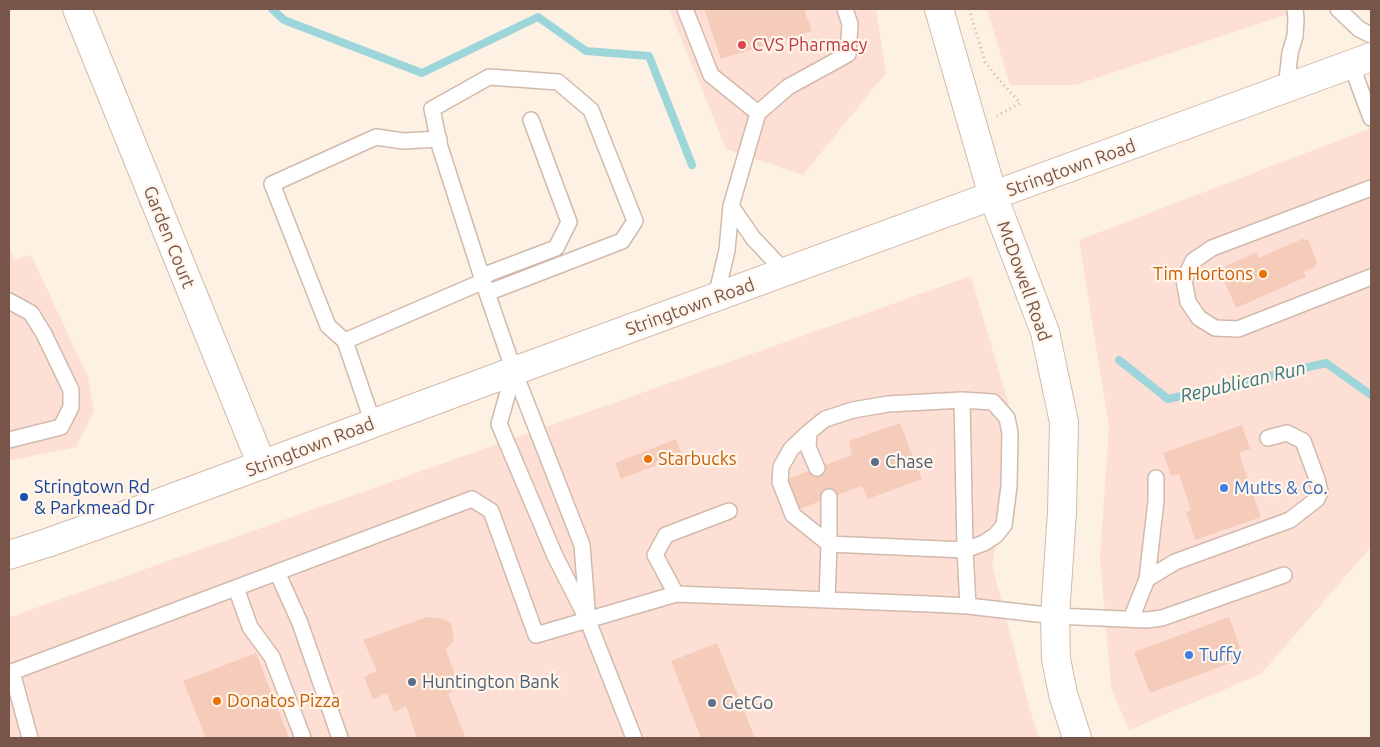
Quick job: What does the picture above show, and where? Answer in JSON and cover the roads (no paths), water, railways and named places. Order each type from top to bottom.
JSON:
[{"type":"main road","name":"Garden Court","points":[[77,9],[262,465]]},
{"type":"main road","name":"McDowell Road","points":[[939,9],[993,196],[1045,332],[1064,422],[1062,512],[1055,616],[1056,659],[1063,694],[1078,738]]},
{"type":"main road","name":"Stringtown Road","points":[[9,555],[130,514],[514,371],[1361,61]]},
{"type":"lane","points":[[685,9],[711,75],[758,113]]},
{"type":"lane","points":[[716,297],[727,250],[731,206],[758,113],[788,87],[848,54],[850,24],[845,9]]},
{"type":"lane","points":[[1286,89],[1290,53],[1295,36],[1295,9]]},
{"type":"lane","points":[[1338,9],[1359,29],[1371,35]]},
{"type":"lane","points":[[1361,61],[1371,118]]},
{"type":"lane","points":[[484,283],[622,241],[636,221],[591,110],[558,82],[489,77],[432,108],[438,139],[484,283],[514,371],[582,545],[588,621]]},
{"type":"lane","points":[[345,341],[484,283],[556,248],[569,222],[531,120]]},
{"type":"lane","points":[[373,423],[345,341],[328,326],[272,184],[376,137],[403,141],[438,139]]},
{"type":"lane","points":[[1371,188],[1212,248],[1193,260],[1184,280],[1188,302],[1199,318],[1215,328],[1238,329],[1371,277]]},
{"type":"lane","points":[[731,206],[753,238],[785,272]]},
{"type":"lane","points":[[9,301],[31,313],[44,334],[70,390],[71,407],[61,427],[9,440]]},
{"type":"lane","points":[[514,371],[499,424],[555,556],[588,621],[634,738]]},
{"type":"lane","points":[[962,400],[968,606]]},
{"type":"lane","points":[[962,400],[992,402],[1007,418],[1010,433],[1009,486],[1004,525],[996,535],[984,543],[965,550],[829,544],[793,515],[780,482],[781,467],[791,450],[808,432],[825,419],[853,410],[888,404],[962,400]]},
{"type":"lane","points":[[808,432],[808,447],[818,468]]},
{"type":"lane","points":[[1147,578],[1175,562],[1290,520],[1317,499],[1320,492],[1317,479],[1303,441],[1287,433],[1268,438]]},
{"type":"lane","points":[[1130,619],[1147,578],[1156,501],[1156,478]]},
{"type":"lane","points":[[827,600],[829,498]]},
{"type":"lane","points":[[30,738],[12,672],[472,499],[491,511],[536,635],[676,594],[968,606],[1055,616],[1147,620],[1162,618],[1284,574]]},
{"type":"lane","points":[[676,594],[655,555],[666,535],[729,511]]},
{"type":"lane","points":[[277,572],[300,622],[340,738]]},
{"type":"lane","points":[[236,588],[250,628],[272,657],[303,738]]},
{"type":"waterway","name":"Republican Run","points":[[272,9],[284,20],[422,73],[538,17],[586,51],[649,56],[692,165]]},
{"type":"waterway","name":"Republican Run","points":[[1119,360],[1168,399],[1326,363],[1371,395]]},
{"type":"place","name":"CVS Pharmacy","points":[[742,45]]},
{"type":"place","name":"Tim Hortons","points":[[1263,274]]},
{"type":"place","name":"Starbucks","points":[[648,459]]},
{"type":"place","name":"Chase","points":[[875,462]]},
{"type":"place","name":"Mutts & Co.","points":[[1224,488]]},
{"type":"place","name":"Stringtown Rd & Parkmead Dr","points":[[24,497]]},
{"type":"place","name":"Tuffy","points":[[1189,655]]},
{"type":"place","name":"Huntington Bank","points":[[412,682]]},
{"type":"place","name":"Donatos Pizza","points":[[217,701]]},
{"type":"place","name":"GetGo","points":[[712,703]]}]
